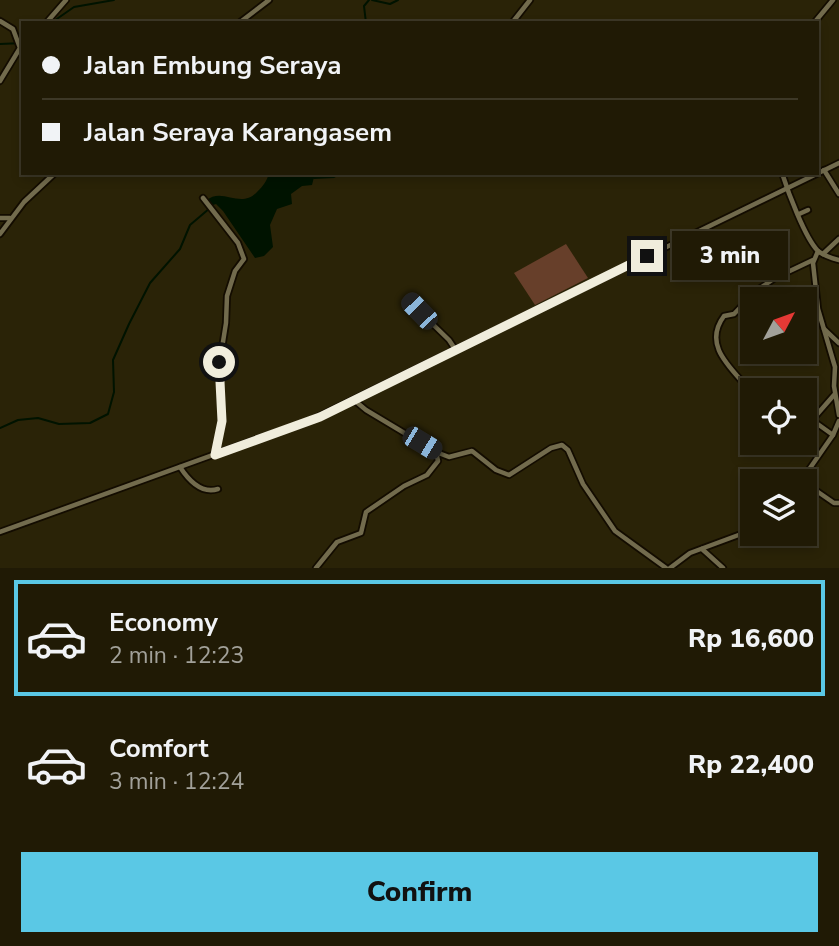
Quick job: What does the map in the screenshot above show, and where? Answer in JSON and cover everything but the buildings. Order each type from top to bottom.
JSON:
[{"type":"street","points":[[48,21],[66,0]]},
{"type":"street","points":[[242,21],[269,0]]},
{"type":"street","points":[[514,21],[530,0]]},
{"type":"street","points":[[816,21],[833,0]]},
{"type":"street","points":[[0,21],[13,29],[19,37],[20,48],[0,81]]},
{"type":"street","points":[[819,172],[839,163]]},
{"type":"street","points":[[824,170],[839,194]]},
{"type":"street","points":[[0,233],[53,175]]},
{"type":"street","points":[[783,175],[809,239],[820,252],[839,260]]},
{"type":"street","points":[[0,532],[307,422],[813,175]]},
{"type":"street","points":[[203,198],[238,243],[244,258],[235,271],[227,296],[219,367],[222,421],[215,455]]},
{"type":"street","points":[[799,214],[808,210]]},
{"type":"street","points":[[0,233],[0,221],[11,218]]},
{"type":"street","points":[[740,379],[718,352],[717,327],[725,314],[734,314],[760,288],[813,260],[839,239]]},
{"type":"street","points":[[813,260],[818,309],[836,373],[835,394],[839,415]]},
{"type":"street","points":[[409,301],[455,349]]},
{"type":"street","points":[[823,328],[839,344]]},
{"type":"street","points":[[817,414],[835,394]]},
{"type":"street","points":[[354,400],[436,452],[449,457],[472,451],[496,470],[509,475],[551,447],[562,445],[568,450],[583,484],[615,531],[668,568],[690,553],[740,535]]},
{"type":"street","points":[[811,469],[839,421]]},
{"type":"street","points":[[817,422],[833,435]]},
{"type":"street","points":[[316,568],[337,542],[353,538],[363,531],[366,512],[432,470],[438,461],[436,452]]},
{"type":"street","points":[[180,467],[200,488],[208,491],[218,489]]},
{"type":"street","points":[[817,492],[834,503],[839,503]]},
{"type":"street","points":[[702,549],[723,568]]},
{"type":"shaded area","points":[[268,175],[314,175],[312,185],[302,186],[291,194],[292,204],[277,209],[270,225],[273,247],[264,256],[255,258],[223,211],[216,204],[210,206],[206,201],[218,196],[238,199],[251,197]]},
{"type":"shaded area","points":[[566,244],[588,278],[535,305],[514,273]]},
{"type":"waterway","points":[[54,21],[74,7],[114,0]]},
{"type":"waterway","points":[[366,21],[364,6],[369,0]]},
{"type":"waterway","points":[[372,0],[390,4],[398,0]]},
{"type":"waterway","points":[[0,44],[21,43]]},
{"type":"waterway","points":[[314,178],[338,175]]},
{"type":"waterway","points":[[0,428],[18,420],[38,418],[59,424],[90,423],[108,414],[114,392],[113,360],[129,324],[150,283],[180,249],[190,225],[210,208]]},
{"type":"route","points":[[219,362],[222,421],[215,455],[320,417],[647,256]]}]
